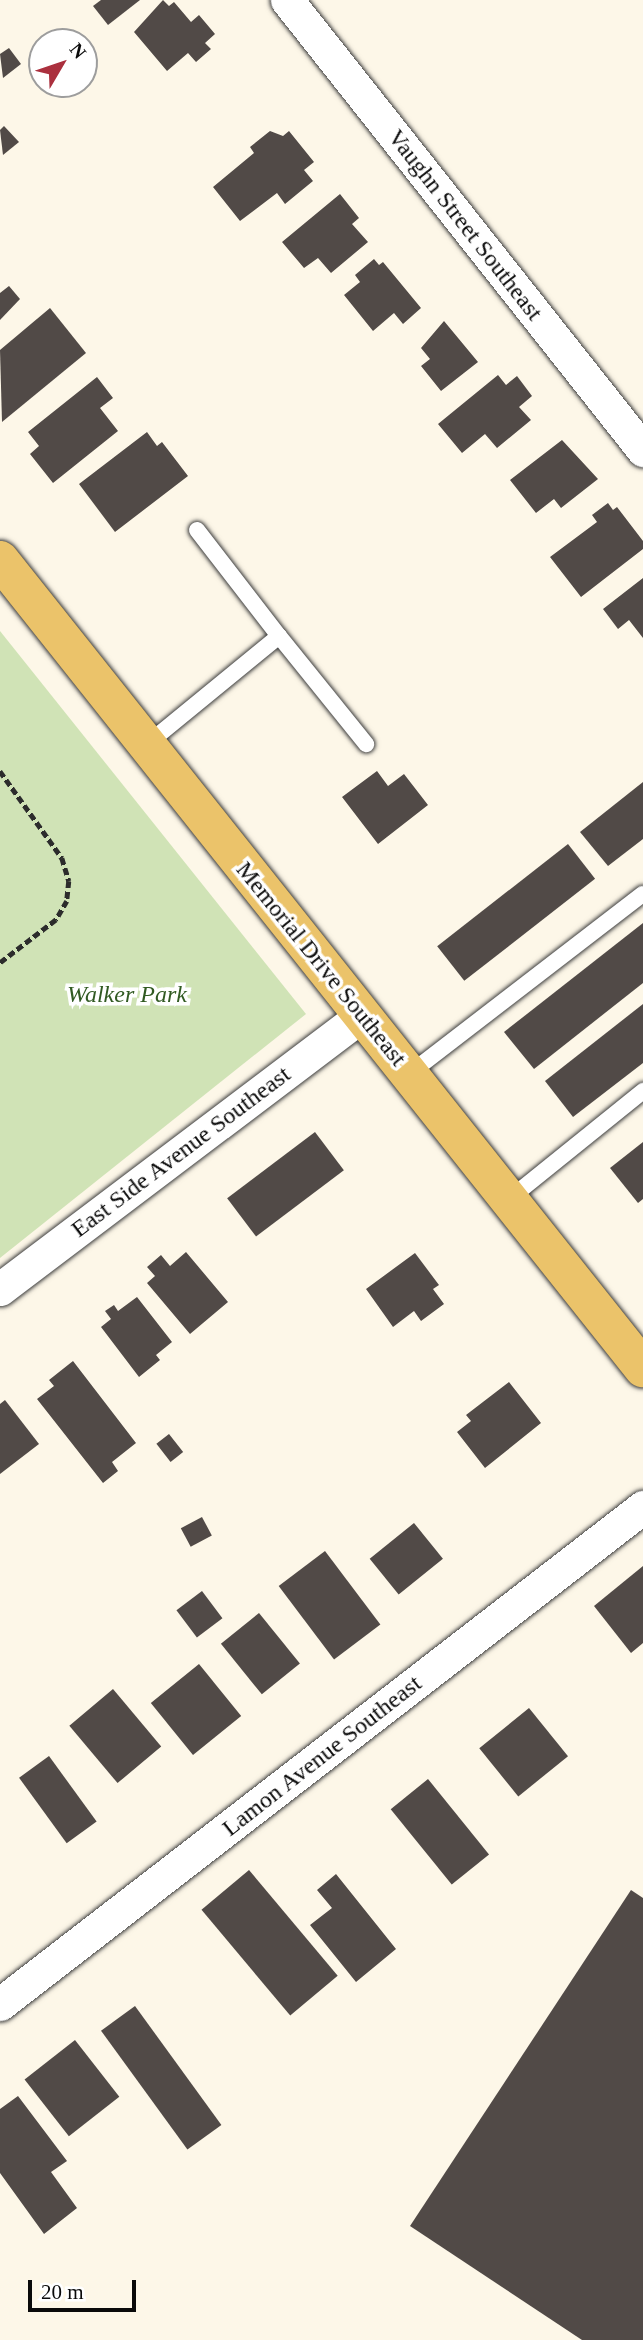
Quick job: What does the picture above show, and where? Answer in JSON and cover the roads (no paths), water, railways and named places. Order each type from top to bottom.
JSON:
[{"type":"main road","name":"Memorial Drive Southeast","points":[[0,560],[643,1368]]},
{"type":"street","name":"Vaughn Street Southeast","points":[[287,0],[643,450]]},
{"type":"street","name":"East Side Avenue Southeast","points":[[0,1289],[362,1015]]},
{"type":"street","name":"Lamon Avenue Southeast","points":[[0,2004],[643,1507]]},
{"type":"lane","points":[[197,530],[366,744]]},
{"type":"lane","points":[[146,745],[279,636]]},
{"type":"lane","points":[[408,1074],[643,894]]},
{"type":"lane","points":[[508,1200],[643,1091]]},
{"type":"park label","name":"Walker Park","points":[[127,995]]}]
